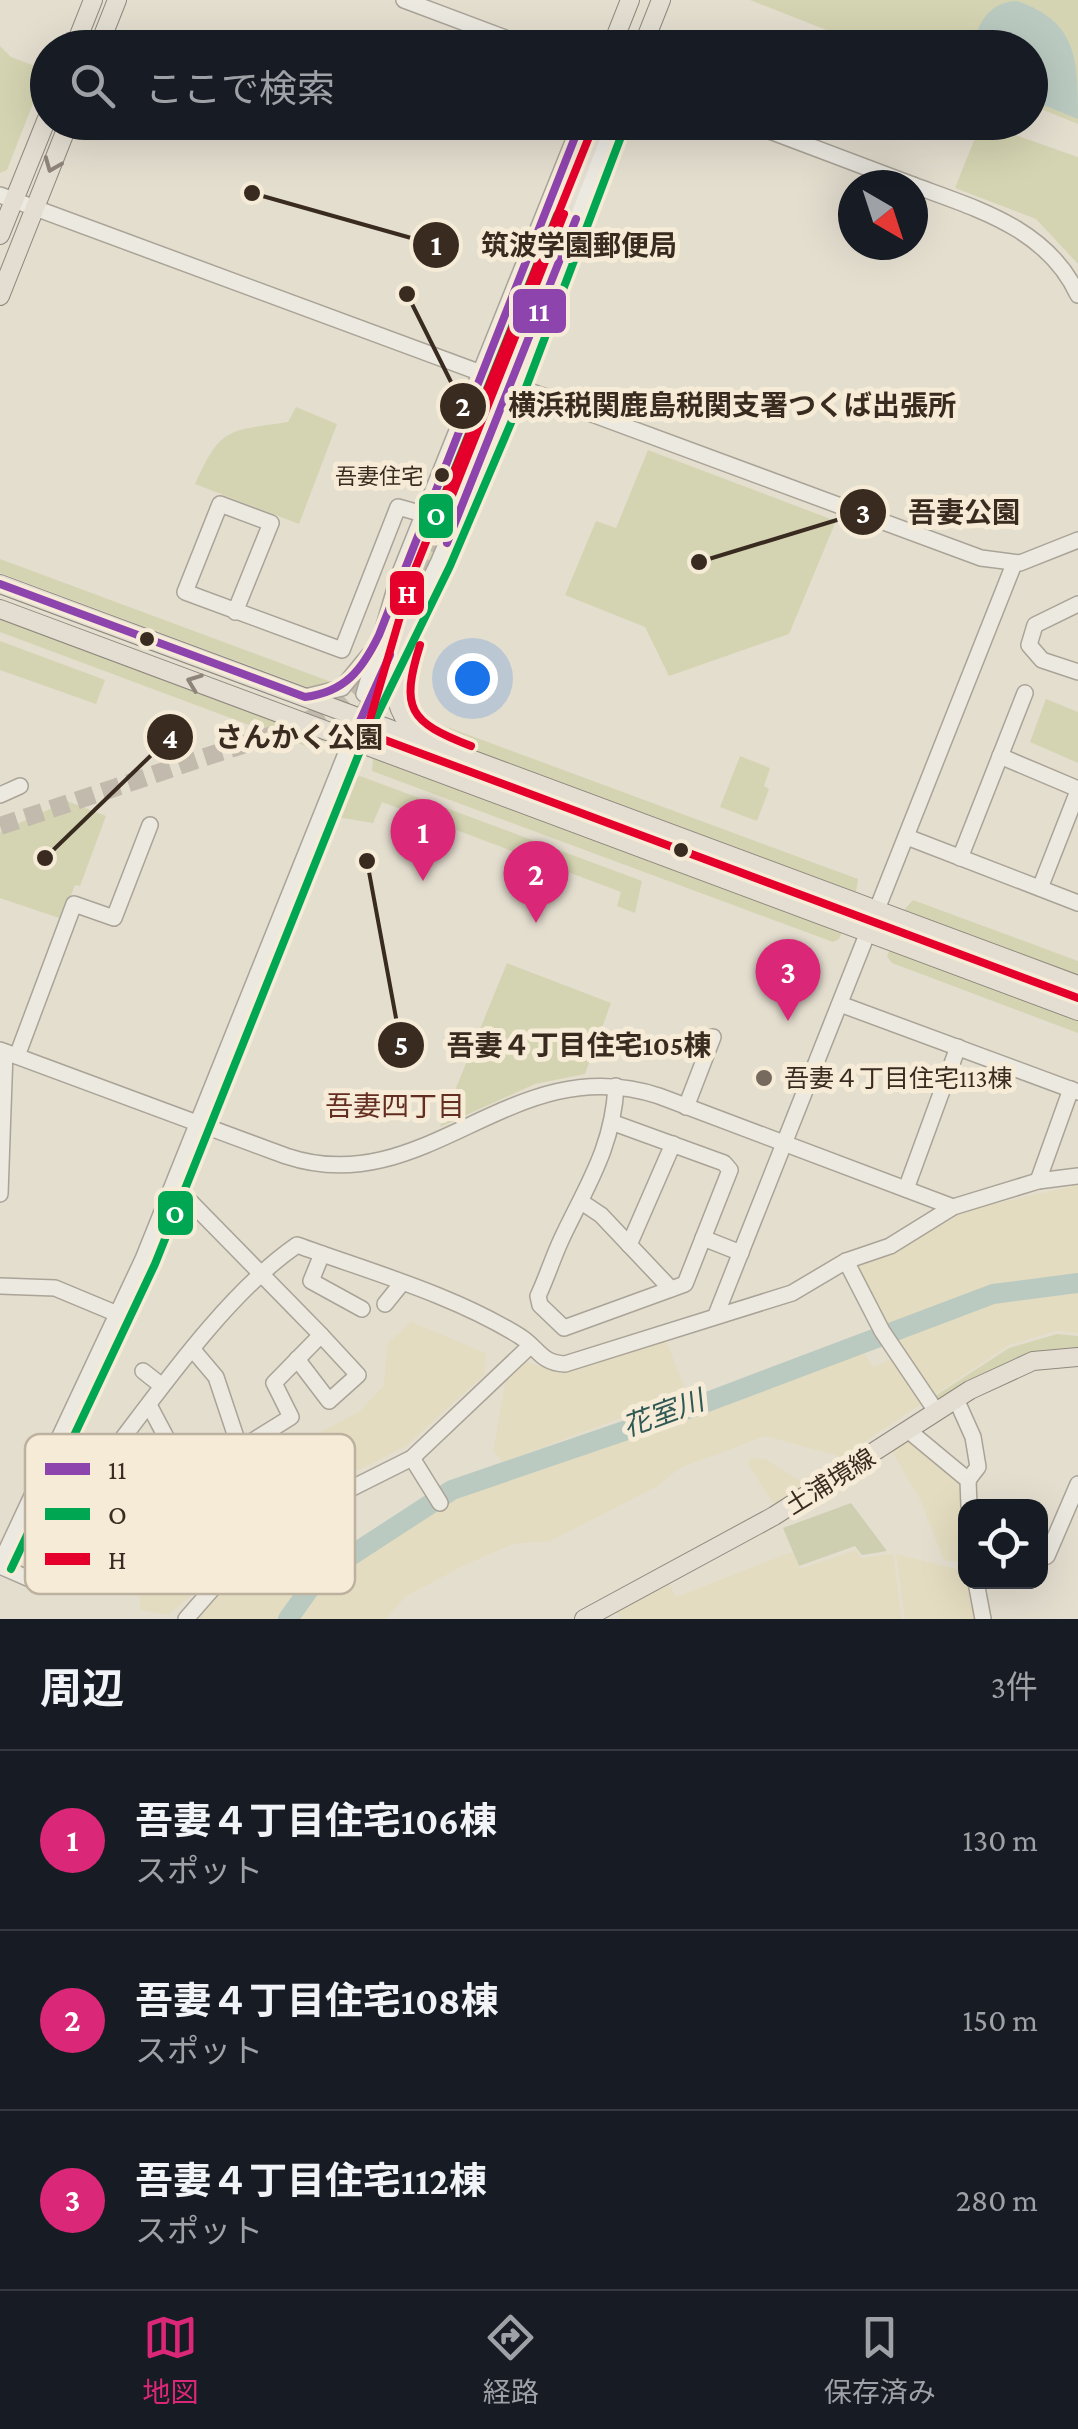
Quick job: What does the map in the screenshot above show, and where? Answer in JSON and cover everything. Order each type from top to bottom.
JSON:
[{"type":"main road","points":[[82,30],[94,0]]},
{"type":"main road","points":[[105,30],[117,0]]},
{"type":"main road","points":[[618,30],[630,0]]},
{"type":"main road","points":[[650,30],[662,0]]},
{"type":"main road","points":[[0,235],[7,198],[36,140]]},
{"type":"main road","points":[[0,296],[62,140]]},
{"type":"main road","points":[[511,345],[591,140]]},
{"type":"main road","points":[[0,584],[1078,985]]},
{"type":"main road","points":[[0,609],[1078,1011]]},
{"type":"main road","points":[[416,610],[393,686],[396,706],[426,743]]},
{"type":"main road","name":"土浦境線","points":[[584,1619],[742,1534],[936,1411],[1018,1366],[1072,1360]]},
{"type":"street","points":[[404,0],[484,30]]},
{"type":"street","points":[[60,1434],[174,1186],[351,741],[377,643],[423,514],[573,140]]},
{"type":"street","points":[[359,718],[416,610],[513,386],[606,140]]},
{"type":"street","points":[[794,140],[873,170]]},
{"type":"street","points":[[928,191],[1015,226],[1048,253],[1078,295]]},
{"type":"street","points":[[7,198],[981,558],[1014,564],[1078,540]]},
{"type":"street","points":[[235,612],[270,523],[220,504],[185,592],[235,612],[342,650],[398,506],[423,514]]},
{"type":"street","points":[[716,1315],[1014,564]]},
{"type":"street","points":[[1078,604],[1034,625],[1029,645],[1042,660],[1078,672]]},
{"type":"street","points":[[305,697],[342,688],[377,643]]},
{"type":"street","points":[[960,858],[1025,693]]},
{"type":"street","points":[[1000,756],[1076,799],[1040,888]]},
{"type":"street","points":[[0,794],[20,786]]},
{"type":"street","points":[[0,1194],[7,1053],[74,904],[114,918],[150,825]]},
{"type":"street","points":[[907,838],[1078,902]]},
{"type":"street","points":[[840,1004],[1074,1090],[1038,1181]]},
{"type":"street","points":[[686,1107],[713,1037]]},
{"type":"street","points":[[906,1188],[958,1048]]},
{"type":"street","points":[[7,1053],[296,1159],[352,1166],[398,1158],[547,1092],[616,1086],[686,1107],[953,1207]]},
{"type":"street","points":[[614,1123],[730,1167],[686,1281],[566,1328],[540,1304],[538,1296],[562,1238],[583,1203],[614,1123],[616,1086]]},
{"type":"street","points":[[629,1245],[674,1144]]},
{"type":"street","points":[[126,1434],[162,1386],[263,1272],[298,1244],[402,1284],[520,1337],[543,1360],[565,1364],[792,1293],[846,1262],[890,1246],[953,1207],[1038,1181],[1078,1176]]},
{"type":"street","points":[[174,1186],[263,1272],[358,1375],[329,1401],[296,1359]]},
{"type":"street","points":[[583,1203],[671,1289]]},
{"type":"street","points":[[702,1238],[741,1252]]},
{"type":"street","points":[[322,1254],[313,1283],[362,1309]]},
{"type":"street","points":[[846,1262],[885,1336],[936,1411]]},
{"type":"street","points":[[386,1304],[402,1284]]},
{"type":"street","points":[[0,1286],[55,1288],[115,1314]]},
{"type":"street","points":[[264,1434],[291,1417],[274,1383],[321,1336]]},
{"type":"street","points":[[355,1486],[412,1458],[530,1346]]},
{"type":"street","points":[[194,1350],[216,1377],[235,1434]]},
{"type":"street","points":[[143,1371],[162,1386]]},
{"type":"street","points":[[956,1399],[972,1436],[978,1467],[968,1480],[969,1499]]},
{"type":"street","points":[[148,1405],[164,1434]]},
{"type":"street","points":[[909,1431],[968,1480]]},
{"type":"street","points":[[412,1458],[437,1498]]},
{"type":"street","points":[[1048,1554],[1078,1484]]},
{"type":"street","points":[[25,1510],[0,1565],[25,1577]]},
{"type":"street","points":[[980,1589],[982,1619]]},
{"type":"street","points":[[186,1619],[208,1594]]},
{"type":"shaded area","points":[[1017,1],[1037,10],[1063,32],[1075,61],[1078,119],[1048,107],[1048,30],[978,30],[993,9]]},
{"type":"shaded area","points":[[1078,1185],[1078,1275],[987,1286],[885,1325],[854,1268],[893,1254],[967,1210]]},
{"type":"shaded area","points":[[1078,1287],[1078,1333],[1056,1331],[1009,1345],[931,1397],[893,1338],[999,1296]]},
{"type":"shaded area","points":[[411,1322],[486,1353],[484,1375],[406,1446],[355,1472],[355,1434],[317,1434],[360,1411],[384,1385],[387,1344]]},
{"type":"shaded area","points":[[666,1341],[687,1393],[503,1462],[493,1451],[507,1373],[523,1361],[562,1373]]},
{"type":"shaded area","points":[[864,1353],[874,1367],[891,1359],[921,1404],[842,1457],[765,1436],[680,1468],[656,1487],[550,1541],[513,1544],[469,1563],[406,1596],[386,1619],[293,1619],[313,1594],[355,1594],[355,1557],[437,1502]]},
{"type":"shaded area","points":[[909,1438],[965,1482],[965,1499],[958,1499],[958,1562],[944,1560],[920,1499],[891,1450]]},
{"type":"shaded area","points":[[750,1458],[765,1459],[807,1485],[775,1506],[749,1466]]},
{"type":"shaded area","points":[[856,1550],[861,1558],[893,1554],[902,1619],[621,1619],[616,1611],[669,1584],[676,1597],[792,1552],[800,1569]]},
{"type":"shaded area","points":[[896,1554],[958,1569],[958,1589],[970,1589],[978,1619],[905,1619]]},
{"type":"shaded area","points":[[140,1594],[193,1594],[168,1615],[140,1610]]},
{"type":"shaded area","points":[[217,1594],[298,1594],[279,1619],[193,1619]]},
{"type":"green space","points":[[750,0],[1078,0],[1078,124],[1048,112],[1048,30],[827,30]]},
{"type":"green space","points":[[0,46],[11,57],[30,64],[30,111],[7,170],[0,173]]},
{"type":"green space","points":[[974,140],[1030,140],[1078,157],[1078,264],[1036,219],[955,188]]},
{"type":"green space","points":[[485,401],[492,404],[492,412],[432,564],[381,665],[402,589],[439,493]]},
{"type":"green space","points":[[296,407],[337,424],[299,524],[195,484],[212,451],[230,434],[288,422]]},
{"type":"green space","points":[[648,450],[836,521],[789,634],[669,676],[645,627],[565,595],[596,521],[616,528]]},
{"type":"green space","points":[[0,559],[337,684],[315,690],[0,573]]},
{"type":"green space","points":[[0,617],[324,738],[319,751],[0,632]]},
{"type":"green space","points":[[0,641],[105,680],[96,704],[0,670]]},
{"type":"green space","points":[[1046,699],[1078,712],[1078,763],[1030,742]]},
{"type":"green space","points":[[404,711],[858,879],[856,892],[427,733]]},
{"type":"green space","points":[[740,756],[770,768],[764,786],[769,789],[757,821],[720,807]]},
{"type":"green space","points":[[373,757],[842,932],[833,942],[372,771]]},
{"type":"green space","points":[[360,776],[642,881],[635,913],[617,906],[621,892],[382,802],[373,823],[337,817],[351,780]]},
{"type":"green space","points":[[67,801],[106,816],[80,886],[75,885],[62,919],[0,898],[0,832]]},
{"type":"green space","points":[[913,900],[1078,961],[1078,975],[904,910]]},
{"type":"green space","points":[[890,949],[1078,1019],[1078,1033],[892,963],[887,956]]},
{"type":"green space","points":[[507,963],[611,1003],[585,1074],[535,1084],[440,1127]]},
{"type":"green space","points":[[1057,1334],[1078,1336],[1078,1351],[1021,1359],[986,1373],[936,1403],[932,1398],[1009,1348]]},
{"type":"green space","points":[[851,1503],[887,1551],[862,1555],[855,1546],[799,1566],[783,1528]]},
{"type":"waterway","name":"花室川","points":[[355,1553],[452,1490],[694,1407],[993,1294],[1078,1283]]},
{"type":"waterway","name":"花室川","points":[[288,1619],[306,1594]]},
{"type":"tunnel","points":[[0,826],[271,736],[336,704],[363,678],[414,591],[511,345]]},
{"type":"transit line","name":"11","points":[[0,584],[305,697],[342,684],[366,659],[379,635],[574,140]]},
{"type":"transit line","name":"H","points":[[588,140],[411,579],[366,733],[1078,998]]},
{"type":"transit line","name":"O","points":[[75,1434],[155,1264],[362,746],[450,566],[525,390],[620,140]]},
{"type":"transit line","name":"H","points":[[435,538],[564,214]]},
{"type":"transit line","name":"O","points":[[427,538],[557,215]]},
{"type":"transit line","name":"11","points":[[447,543],[576,219]]},
{"type":"transit line","name":"H","points":[[420,645],[411,684],[415,711],[434,729],[471,746]]},
{"type":"transit line","name":"11","points":[[351,741],[390,655]]},
{"type":"transit line","name":"O","points":[[11,1569],[25,1539]]},
{"type":"place","name":"筑波学園郵便局","points":[[252,193]]},
{"type":"place","name":"横浜税関鹿島税関支署つくば出張所","points":[[407,294]]},
{"type":"place","name":"吾妻住宅","points":[[442,475]]},
{"type":"place","name":"吾妻公園","points":[[699,562]]},
{"type":"place","name":"さんかく公園","points":[[45,858]]},
{"type":"place","name":"吾妻４丁目住宅105棟","points":[[367,861]]},
{"type":"place","name":"吾妻４丁目住宅106棟","points":[[423,881]]},
{"type":"place","name":"吾妻４丁目住宅108棟","points":[[536,923]]},
{"type":"place","name":"吾妻４丁目住宅112棟","points":[[788,1021]]},
{"type":"place","name":"吾妻４丁目住宅113棟","points":[[764,1078]]},
{"type":"district","name":"吾妻四丁目","points":[[395,1106]]}]
